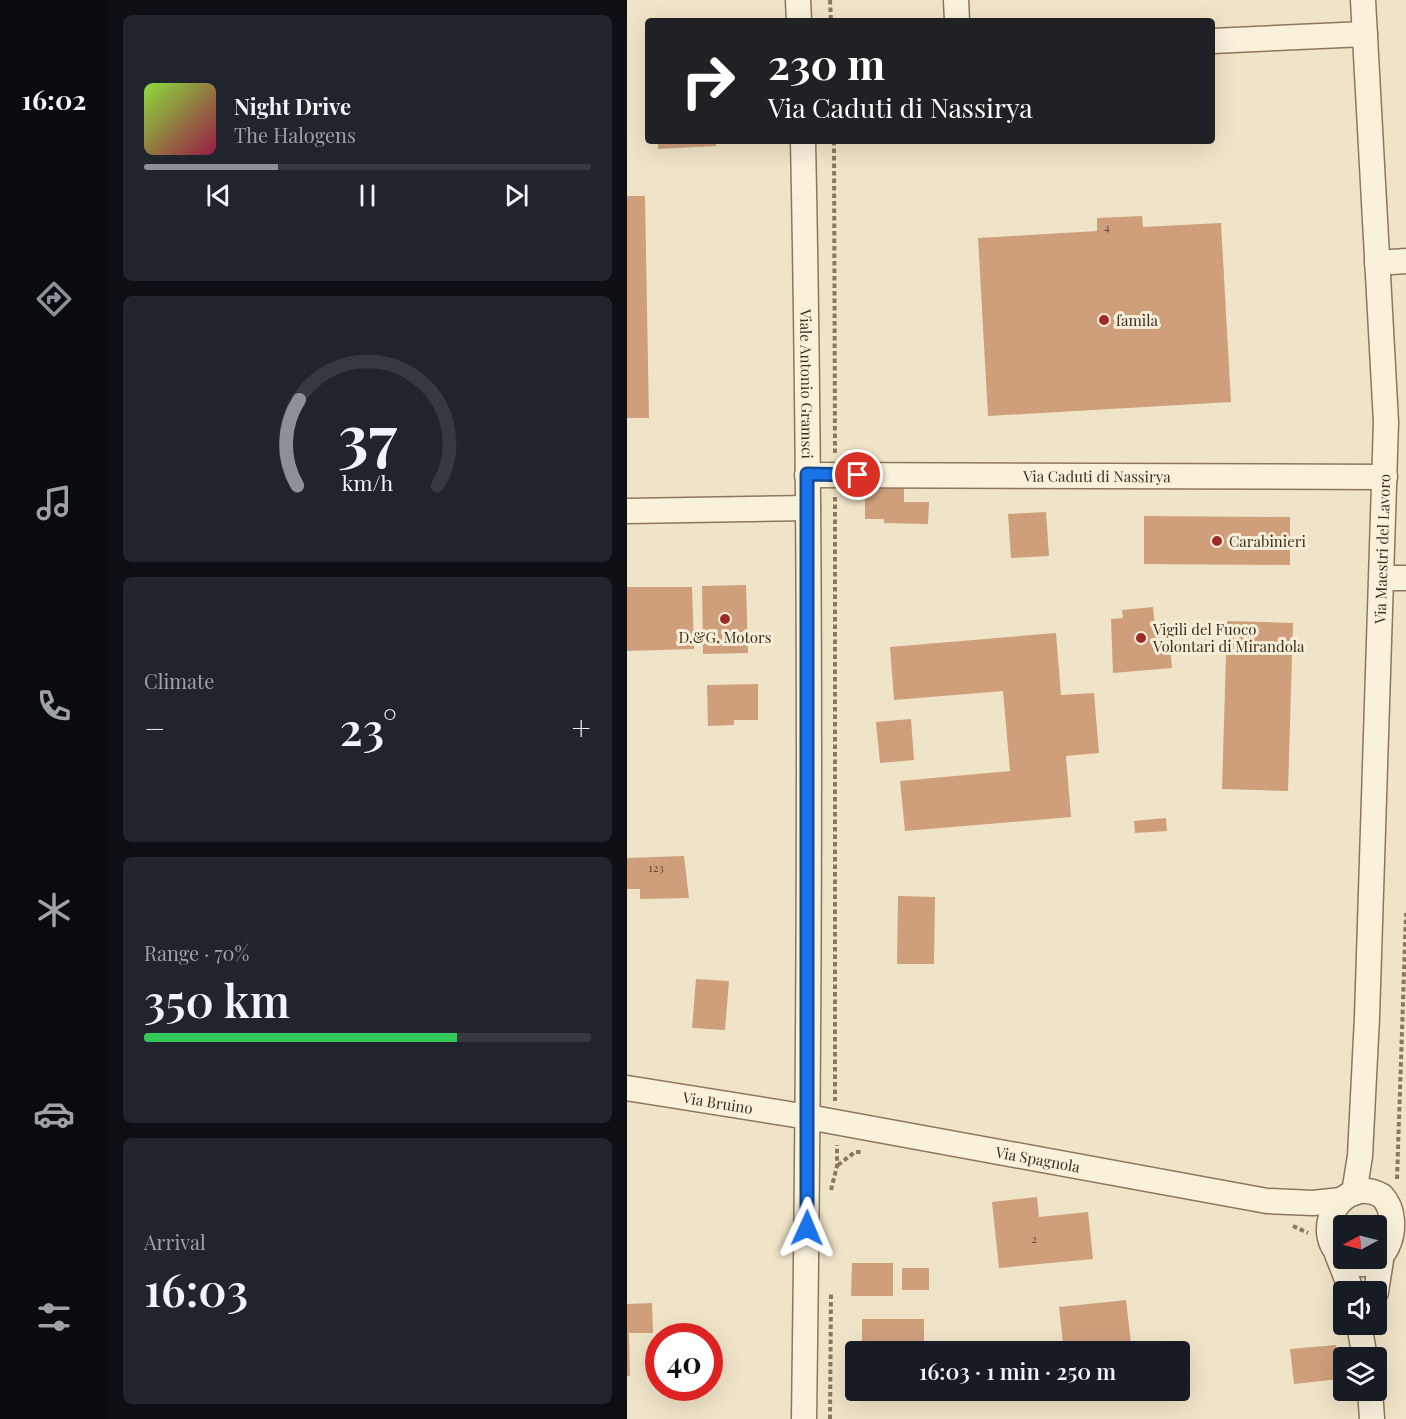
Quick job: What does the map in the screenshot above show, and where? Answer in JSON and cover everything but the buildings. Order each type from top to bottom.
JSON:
[{"type":"street","points":[[798,0],[799,18]]},
{"type":"street","points":[[956,0],[957,18]]},
{"type":"street","name":"Via Maestri del Lavoro","points":[[1348,1196],[1360,1156],[1394,578],[1385,477],[1386,422],[1363,0]]},
{"type":"street","points":[[1215,41],[1365,34]]},
{"type":"street","name":"Viale Antonio Gramsci","points":[[803,144],[808,343],[808,1117],[804,1419]]},
{"type":"street","points":[[1377,263],[1406,261]]},
{"type":"street","name":"Via Caduti di Nassirya","points":[[807,474],[1385,477]]},
{"type":"street","points":[[627,511],[808,508]]},
{"type":"street","name":"Via Bruino","points":[[627,1089],[808,1117]]},
{"type":"street","name":"Via Maestri del Lavoro","points":[[1363,1100],[1389,1193]]},
{"type":"street","name":"Via Spagnola","points":[[808,1117],[1267,1201],[1313,1203],[1348,1196]]},
{"type":"street","points":[[1333,1231],[1329,1217],[1348,1196],[1363,1191],[1389,1193],[1391,1204],[1402,1216],[1400,1235],[1381,1281]]},
{"type":"street","name":"Via Spagnola","points":[[1267,1201],[1299,1214],[1333,1246]]},
{"type":"street","points":[[1371,1401],[1372,1419]]},
{"type":"path","points":[[830,0],[831,18]]},
{"type":"path","points":[[831,1201],[837,1166],[834,144]]},
{"type":"path","points":[[1389,1193],[1406,913]]},
{"type":"path","points":[[831,1293],[831,1419]]},
{"type":"place","name":"famila","points":[[1104,320]]},
{"type":"place","name":"Carabinieri","points":[[1217,541]]},
{"type":"place","name":"D.&G. Motors","points":[[725,619]]},
{"type":"place","name":"Vigili del Fuoco Volontari di Mirandola","points":[[1141,638]]},
{"type":"route","points":[[807,1228],[807,474],[858,475]]}]
